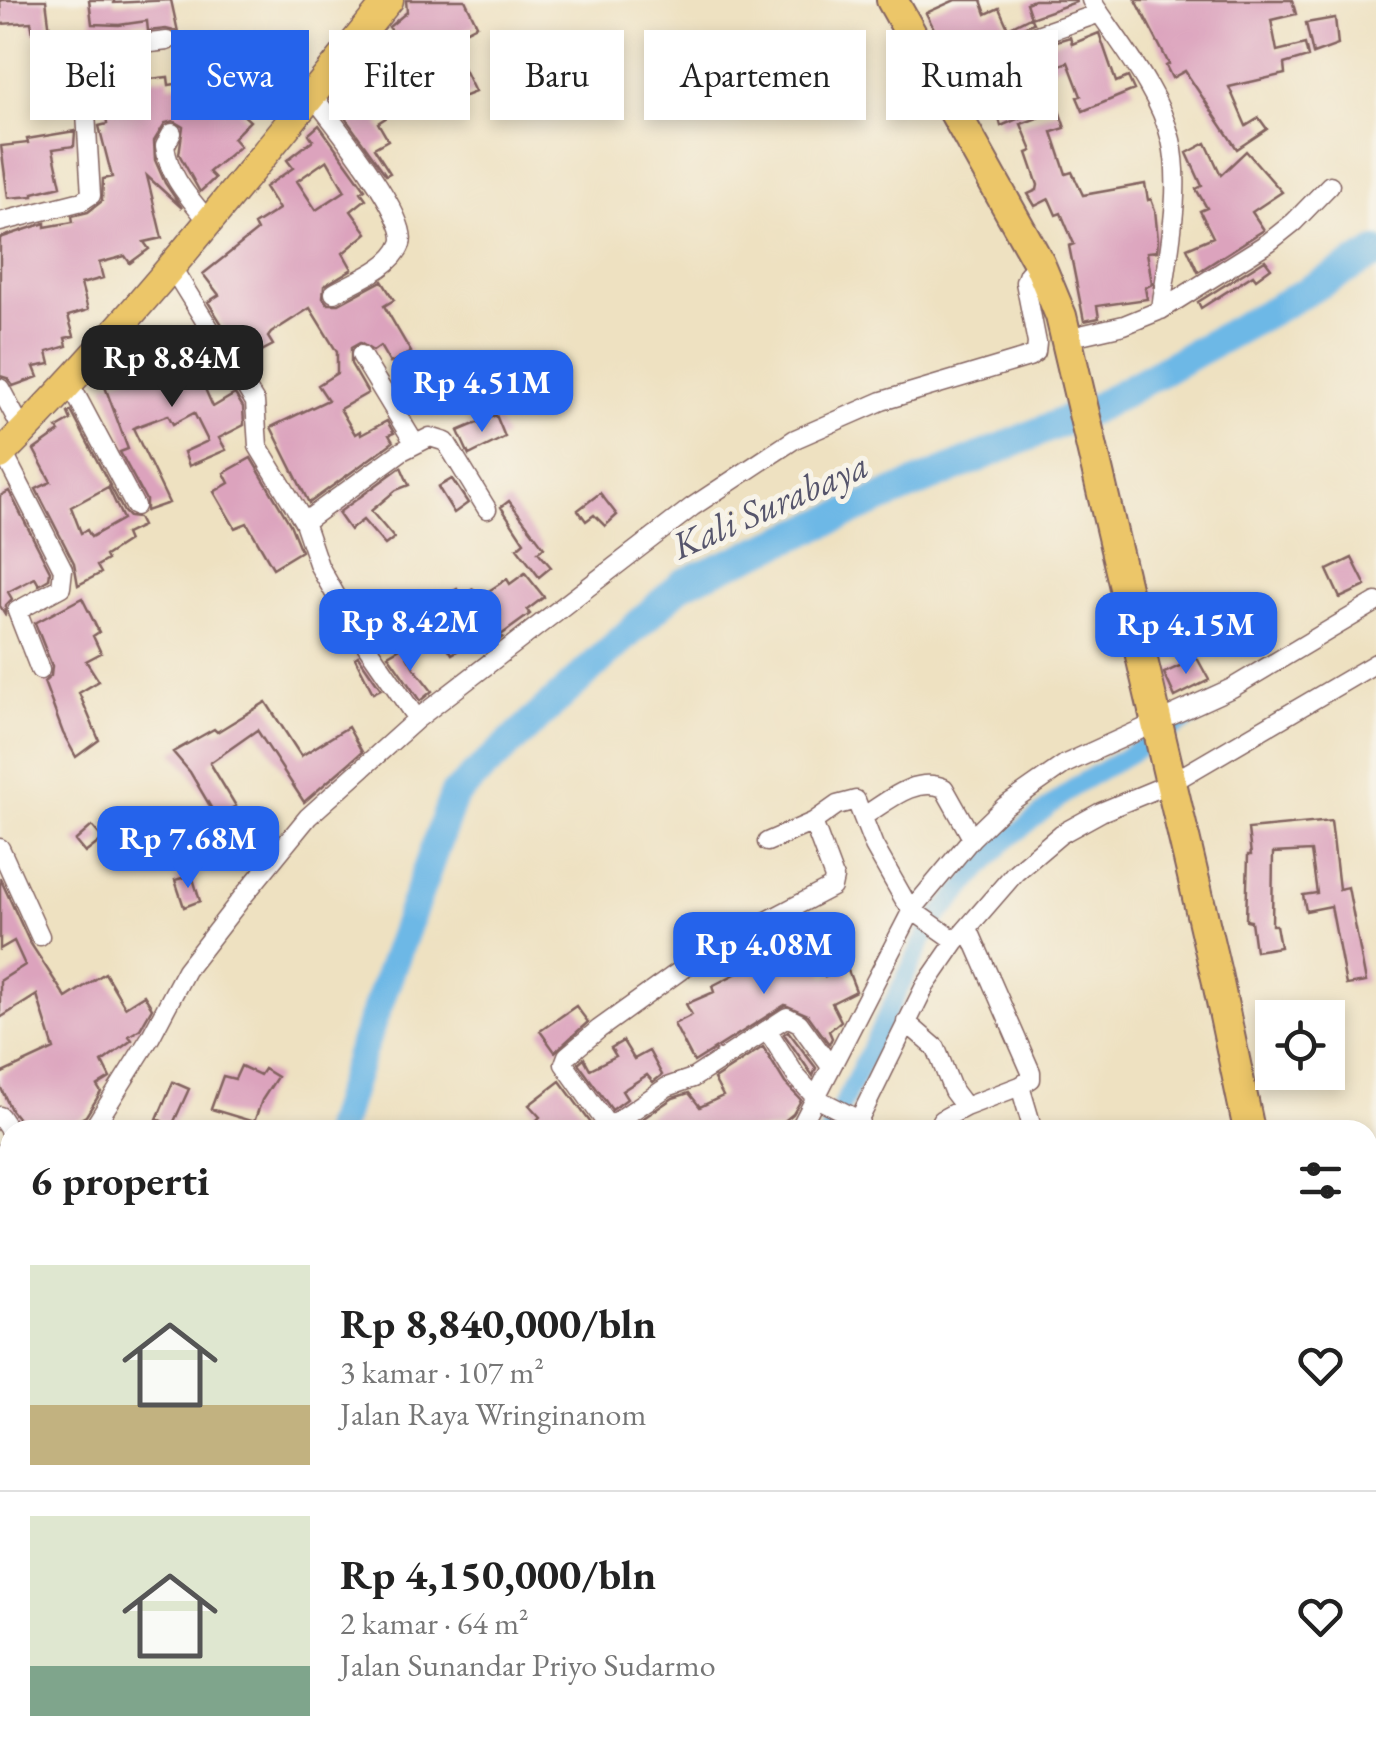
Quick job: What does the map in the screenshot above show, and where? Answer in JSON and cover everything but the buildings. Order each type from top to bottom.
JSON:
[{"type":"highway","points":[[892,0],[1039,263],[1068,343],[1247,1120]]},
{"type":"main road","points":[[2,454],[171,266],[389,0]]},
{"type":"street","points":[[1044,30],[1095,7],[1156,100],[1175,162],[1161,310]]},
{"type":"street","points":[[0,222],[91,195],[82,64],[85,56],[92,50],[167,41]]},
{"type":"street","points":[[311,94],[388,202],[402,232],[401,244],[387,262],[334,293]]},
{"type":"street","points":[[172,133],[164,146],[167,159],[177,182],[208,221]]},
{"type":"street","points":[[1068,343],[1161,310],[1269,242],[1330,184]]},
{"type":"street","points":[[98,1120],[150,1038],[186,970],[308,817],[418,719],[692,507],[794,439],[882,401],[1030,357],[1036,352],[1037,343],[1026,282],[1039,263]]},
{"type":"street","points":[[171,266],[254,402],[258,446],[304,522],[319,566],[355,629],[418,719]]},
{"type":"street","points":[[362,356],[415,444]]},
{"type":"street","points":[[69,382],[135,506]]},
{"type":"street","points":[[0,388],[23,432]]},
{"type":"street","points":[[304,522],[430,436],[446,442],[487,508]]},
{"type":"street","points":[[2,454],[63,569],[61,587],[16,611],[40,670]]},
{"type":"street","points":[[805,1120],[915,912],[972,838],[1005,806],[1065,764],[1158,726],[1232,688],[1376,602]]},
{"type":"street","points":[[856,1120],[955,934],[1061,834],[1376,662]]},
{"type":"street","points":[[864,816],[912,787],[936,785],[944,788],[972,838]]},
{"type":"street","points":[[767,842],[851,800],[860,803],[874,846],[915,912],[955,934],[1031,1072],[1031,1079],[941,1120]]},
{"type":"street","points":[[601,1120],[564,1064],[567,1056],[702,955],[832,887],[834,878],[812,822]]},
{"type":"street","points":[[0,848],[40,936]]},
{"type":"street","points":[[618,1120],[783,1019],[792,1017],[831,1067]]},
{"type":"street","points":[[906,1022],[936,1048],[965,1108]]},
{"type":"street","points":[[768,1031],[796,1076],[819,1099],[852,1120]]},
{"type":"street","points":[[1020,1086],[1030,1120]]},
{"type":"waterway","name":"Kali Surabaya","points":[[340,1120],[454,795],[683,583],[1095,408],[1376,253]]},
{"type":"waterway","points":[[835,1120],[931,925],[1003,844],[1078,784],[1226,698]]}]
